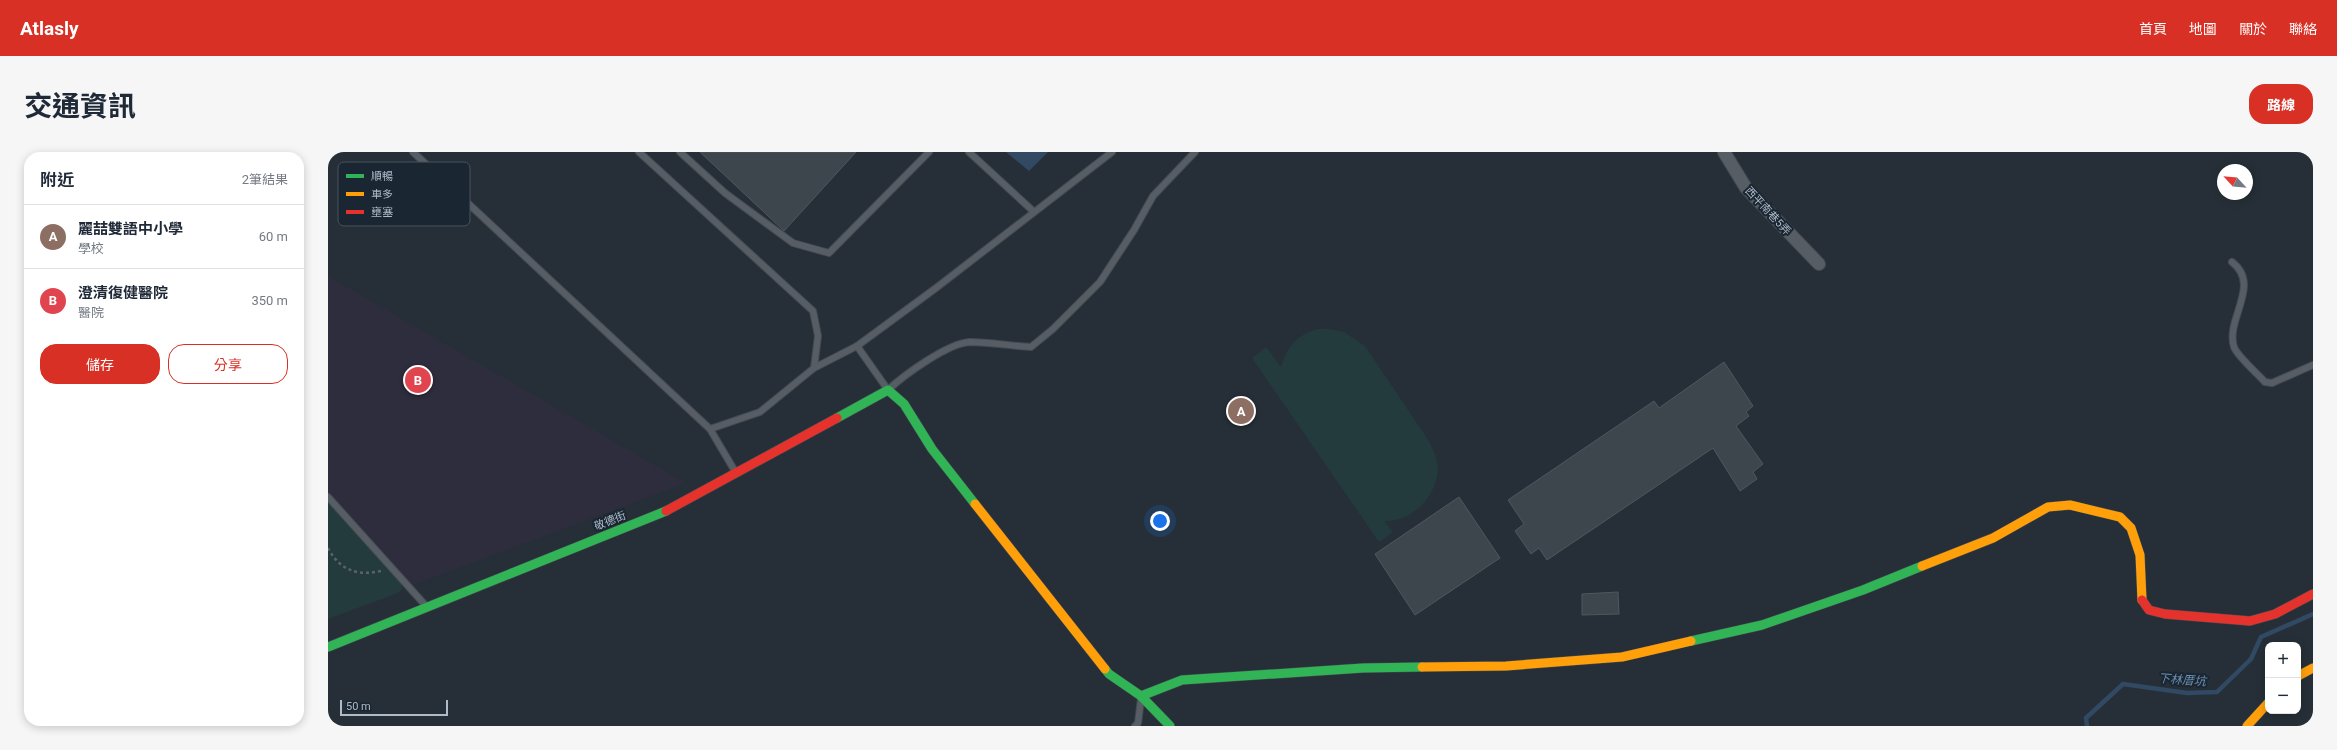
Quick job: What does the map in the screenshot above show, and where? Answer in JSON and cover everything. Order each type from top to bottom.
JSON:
[{"type":"street","name":"西平南巷5弄","points":[[1724,152],[1746,188],[1819,264]]},
{"type":"street","name":"敬德街","points":[[328,646],[678,506],[888,390]]},
{"type":"street","points":[[888,390],[904,404],[932,449],[1109,674],[1141,696],[1170,726]]},
{"type":"street","points":[[1141,696],[1182,680],[1363,668],[1506,666],[1622,657],[1762,625],[1863,590],[1993,538],[2048,507],[2070,505],[2120,517],[2131,528],[2140,555],[2140,598],[2149,610],[2165,614],[2250,622],[2275,614],[2313,594]]},
{"type":"street","points":[[2301,674],[2313,668]]},
{"type":"street","points":[[2246,726],[2265,706]]},
{"type":"lane","points":[[413,152],[424,162]]},
{"type":"lane","points":[[639,152],[813,311],[818,336],[814,368]]},
{"type":"lane","points":[[680,152],[725,193],[793,243],[829,253],[930,152]]},
{"type":"lane","points":[[969,152],[1033,211]]},
{"type":"lane","points":[[710,429],[760,412],[814,368],[857,346],[936,288],[1033,211],[1112,152]]},
{"type":"lane","points":[[857,346],[888,390],[908,372],[952,348],[968,342],[1031,346],[1053,329],[1100,282],[1134,230],[1153,196],[1195,152]]},
{"type":"lane","points":[[470,205],[710,429],[737,474]]},
{"type":"lane","points":[[2232,262],[2237,266],[2244,279],[2244,296],[2233,335],[2234,348],[2265,382],[2272,383],[2313,365]]},
{"type":"lane","points":[[328,497],[427,607]]},
{"type":"lane","points":[[1135,726],[1138,723],[1141,696]]},
{"type":"path","points":[[328,548],[338,564],[356,572],[367,574],[391,567]]},
{"type":"shaded area","points":[[1006,152],[1048,152],[1029,171]]},
{"type":"shaded area","points":[[328,276],[686,483],[402,589],[328,508]]},
{"type":"green space","points":[[1317,329],[1329,329],[1344,332],[1365,346],[1429,441],[1434,451],[1438,470],[1433,490],[1421,506],[1413,512],[1404,517],[1384,521],[1393,532],[1379,542],[1252,358],[1266,347],[1281,367],[1286,353],[1293,343],[1303,335]]},
{"type":"green space","points":[[328,502],[401,580],[402,589],[398,593],[328,619]]},
{"type":"building","points":[[700,152],[856,152],[784,231]]},
{"type":"building","points":[[1724,362],[1753,406],[1746,412],[1749,416],[1736,426],[1763,464],[1753,472],[1757,479],[1740,491],[1713,448],[1547,560],[1539,548],[1531,554],[1515,531],[1524,524],[1508,500],[1654,401],[1659,408]]},
{"type":"building","points":[[1459,497],[1500,558],[1415,615],[1375,554]]},
{"type":"building","points":[[1618,592],[1619,614],[1582,615],[1582,594]]},
{"type":"waterway","name":"下林厝坑","points":[[2087,726],[2086,718],[2123,684],[2187,693],[2217,692],[2251,659],[2261,637],[2313,614]]},
{"type":"traffic: fast","points":[[837,418],[888,390],[904,404],[932,449],[975,504]]},
{"type":"traffic: fast","points":[[328,647],[666,511]]},
{"type":"traffic: fast","points":[[1691,641],[1762,625],[1863,590],[1922,566]]},
{"type":"traffic: fast","points":[[1105,669],[1109,674],[1141,696],[1182,680],[1363,668],[1422,667]]},
{"type":"traffic: fast","points":[[1141,696],[1170,726]]},
{"type":"traffic: slow","points":[[975,504],[1105,669]]},
{"type":"traffic: slow","points":[[1922,566],[1993,538],[2048,507],[2070,505],[2120,517],[2131,528],[2140,555],[2142,600]]},
{"type":"traffic: slow","points":[[1422,667],[1506,666],[1622,657],[1691,641]]},
{"type":"traffic: slow","points":[[2301,674],[2313,668]]},
{"type":"traffic: slow","points":[[2247,726],[2265,706]]},
{"type":"traffic: jam","points":[[666,511],[837,418]]},
{"type":"traffic: jam","points":[[2142,600],[2149,610],[2165,614],[2250,621],[2275,614],[2313,594]]},
{"type":"place","name":"澄清復健醫院","points":[[418,380]]},
{"type":"place","name":"麗喆雙語中小學","points":[[1241,411]]}]
